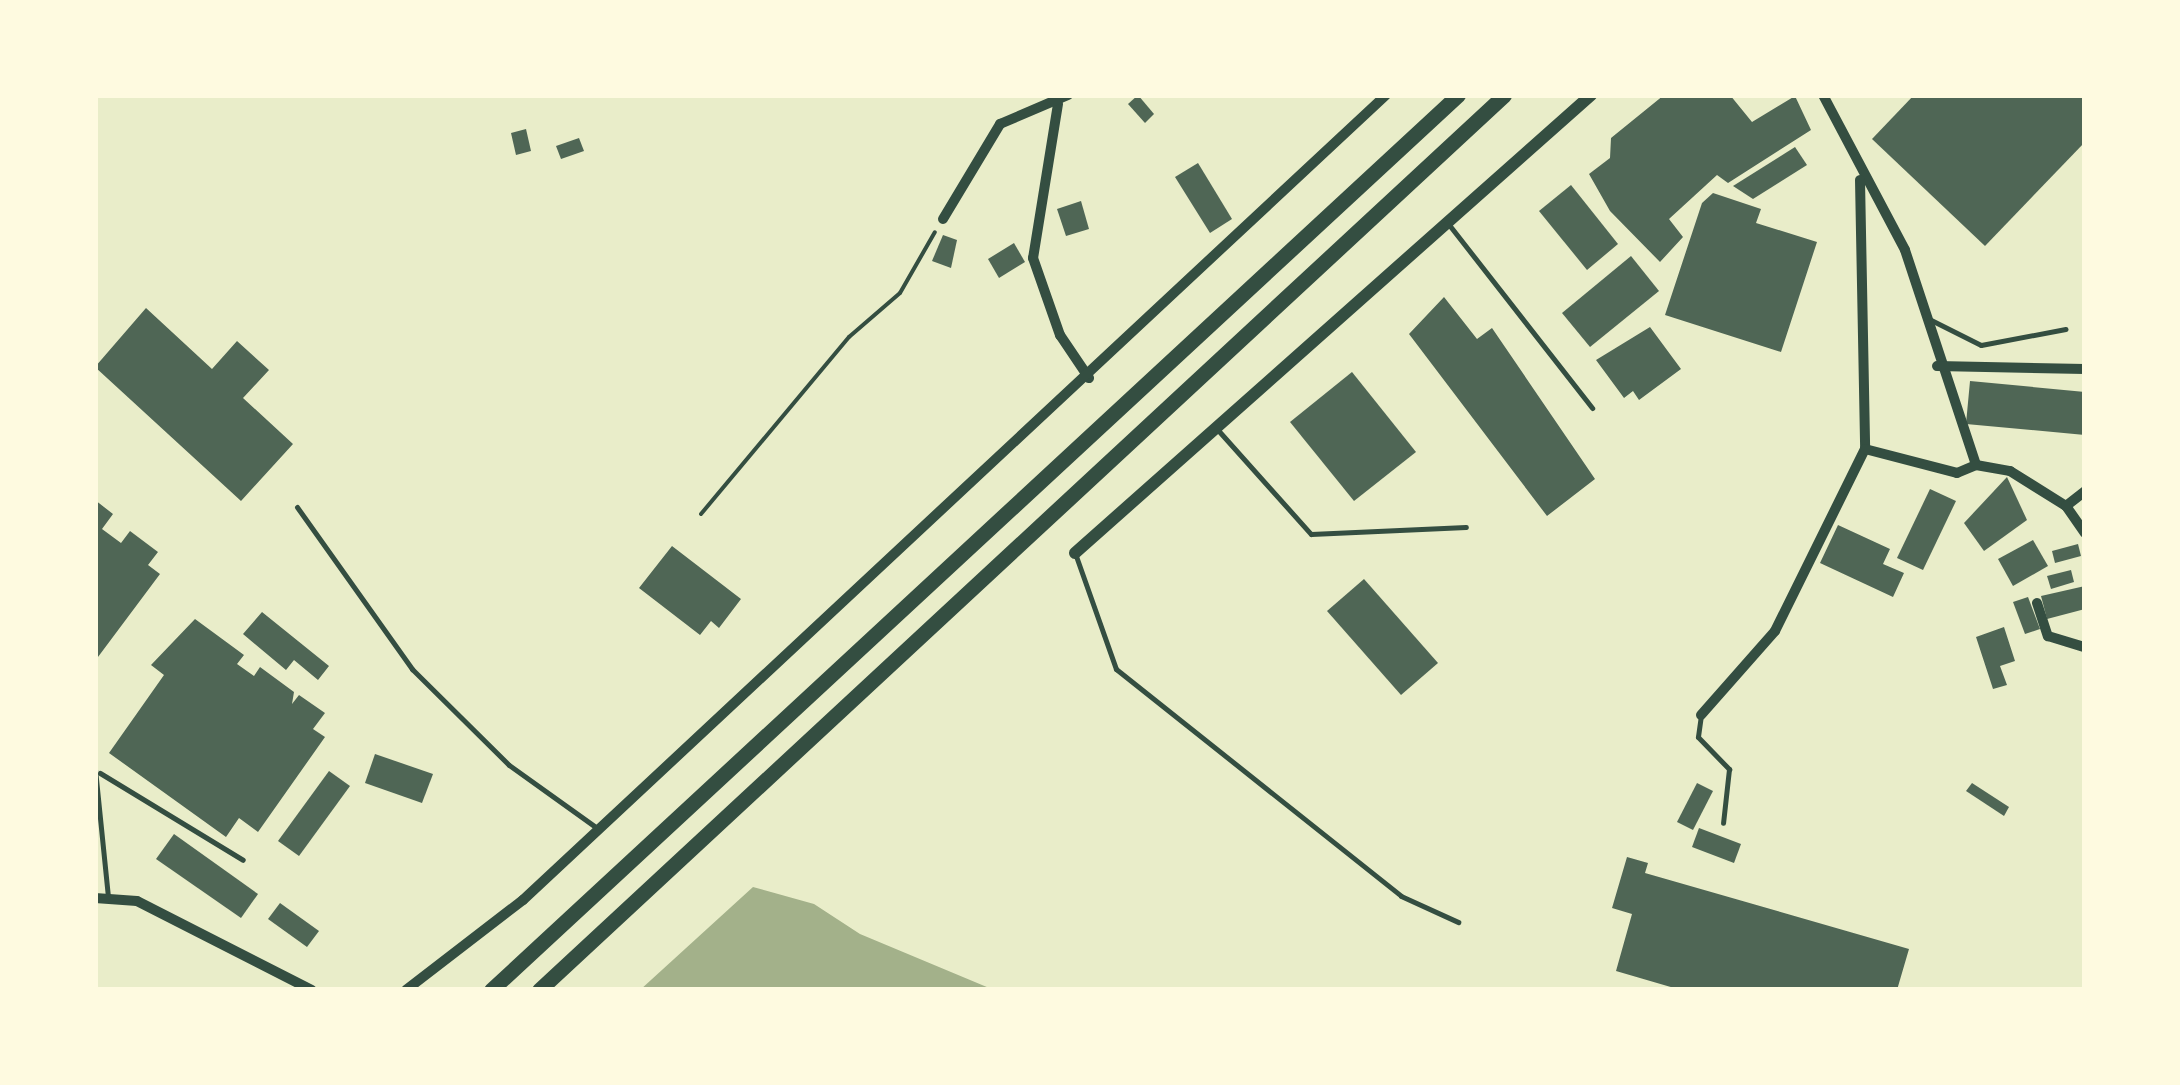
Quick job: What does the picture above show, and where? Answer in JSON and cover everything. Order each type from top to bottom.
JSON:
[{"type":"highway","points":[[491,990],[1458,95]]},
{"type":"highway","points":[[539,990],[1504,95]]},
{"type":"street","points":[[943,220],[1000,124],[1023,108],[1058,104],[1068,95]]},
{"type":"street","points":[[406,990],[600,829],[1089,378],[1386,95]]},
{"type":"street","points":[[1075,553],[1590,95]]},
{"type":"street","points":[[1823,95],[1860,180],[1904,250],[1938,366],[1976,464]]},
{"type":"street","points":[[1058,104],[1033,258],[1060,335],[1089,378]]},
{"type":"street","points":[[1701,715],[1775,631],[1865,449],[1860,180]]},
{"type":"street","points":[[1938,366],[2085,369]]},
{"type":"street","points":[[1865,449],[1956,473],[1976,464],[2010,472],[2066,506],[2085,533]]},
{"type":"street","points":[[2066,506],[2085,491]]},
{"type":"street","points":[[2037,603],[2048,636],[2085,647]]},
{"type":"street","points":[[95,898],[108,896],[138,902],[312,990]]},
{"type":"lane","points":[[1448,224],[1592,408]]},
{"type":"lane","points":[[1927,318],[1980,345],[2066,328]]},
{"type":"lane","points":[[1217,429],[1311,534],[1466,527]]},
{"type":"lane","points":[[297,507],[412,669],[509,766],[600,829]]},
{"type":"lane","points":[[1075,553],[1116,669],[1401,896],[1458,922]]},
{"type":"lane","points":[[1701,715],[1698,736],[1729,769],[1724,823]]},
{"type":"lane","points":[[98,771],[242,860]]},
{"type":"lane","points":[[98,771],[108,896]]},
{"type":"path","points":[[701,514],[849,337],[900,292],[943,220]]},
{"type":"shaded area","points":[[753,887],[814,904],[860,934],[994,990],[640,990]]},
{"type":"building","points":[[1138,95],[1154,114],[1145,123],[1128,104]]},
{"type":"building","points":[[1664,95],[1730,95],[1752,122],[1795,96],[1811,130],[1728,183],[1717,175],[1669,219],[1683,237],[1660,262],[1610,211],[1589,174],[1610,158],[1611,138]]},
{"type":"building","points":[[1914,95],[2085,95],[2085,142],[1985,246],[1872,139]]},
{"type":"building","points":[[526,129],[531,151],[516,155],[511,133]]},
{"type":"building","points":[[579,138],[584,151],[561,159],[556,146]]},
{"type":"building","points":[[1795,147],[1807,165],[1753,199],[1733,186]]},
{"type":"building","points":[[1198,163],[1232,219],[1210,233],[1175,177]]},
{"type":"building","points":[[1571,185],[1618,244],[1587,270],[1539,211]]},
{"type":"building","points":[[1713,193],[1761,209],[1756,223],[1817,242],[1781,352],[1665,315],[1702,203]]},
{"type":"building","points":[[1081,201],[1089,229],[1066,236],[1057,209]]},
{"type":"building","points":[[943,235],[957,240],[951,268],[932,261]]},
{"type":"building","points":[[1014,243],[1025,262],[999,278],[988,259]]},
{"type":"building","points":[[1631,256],[1659,291],[1590,347],[1562,313]]},
{"type":"building","points":[[1444,297],[1477,339],[1492,328],[1595,479],[1547,516],[1409,334]]},
{"type":"building","points":[[146,308],[212,369],[237,341],[269,370],[243,398],[293,444],[241,501],[95,367]]},
{"type":"building","points":[[1650,327],[1681,369],[1639,400],[1633,391],[1624,398],[1596,360]]},
{"type":"building","points":[[1352,372],[1416,452],[1354,501],[1290,422]]},
{"type":"building","points":[[1970,381],[2085,392],[2085,435],[1966,424]]},
{"type":"building","points":[[2007,477],[2027,520],[1984,551],[1964,523]]},
{"type":"building","points":[[1930,489],[1956,501],[1923,570],[1897,558]]},
{"type":"building","points":[[95,500],[113,514],[102,529],[121,543],[130,531],[158,552],[148,565],[160,574],[95,661]]},
{"type":"building","points":[[1838,525],[1890,549],[1883,564],[1904,573],[1893,597],[1820,563]]},
{"type":"building","points":[[2033,540],[2048,566],[2013,586],[1998,559]]},
{"type":"building","points":[[2078,544],[2081,556],[2055,563],[2052,551]]},
{"type":"building","points":[[672,546],[741,599],[719,628],[711,621],[700,635],[639,588]]},
{"type":"building","points":[[2071,570],[2074,582],[2051,589],[2047,576]]},
{"type":"building","points":[[1364,579],[1438,663],[1401,695],[1327,611]]},
{"type":"building","points":[[2085,586],[2085,609],[2047,619],[2041,596]]},
{"type":"building","points":[[2028,597],[2040,629],[2025,634],[2013,602]]},
{"type":"building","points":[[262,612],[329,666],[318,680],[294,660],[286,670],[243,634]]},
{"type":"building","points":[[195,619],[244,655],[237,664],[254,676],[260,667],[294,692],[292,704],[299,695],[325,713],[313,729],[325,737],[258,832],[239,818],[226,837],[109,753],[164,675],[151,665]]},
{"type":"building","points":[[2004,627],[2015,661],[2000,666],[2007,685],[1993,689],[1976,637]]},
{"type":"building","points":[[375,754],[433,774],[422,803],[365,783]]},
{"type":"building","points":[[329,771],[350,786],[299,856],[278,841]]},
{"type":"building","points":[[1697,783],[1713,791],[1693,830],[1677,822]]},
{"type":"building","points":[[1972,783],[2009,807],[2004,816],[1966,791]]},
{"type":"building","points":[[1699,828],[1741,844],[1734,863],[1692,847]]},
{"type":"building","points":[[174,834],[258,894],[241,918],[156,859]]},
{"type":"building","points":[[1627,857],[1648,863],[1645,873],[1909,949],[1897,990],[1681,990],[1616,971],[1632,914],[1612,908]]},
{"type":"building","points":[[280,903],[319,931],[307,947],[268,919]]}]
